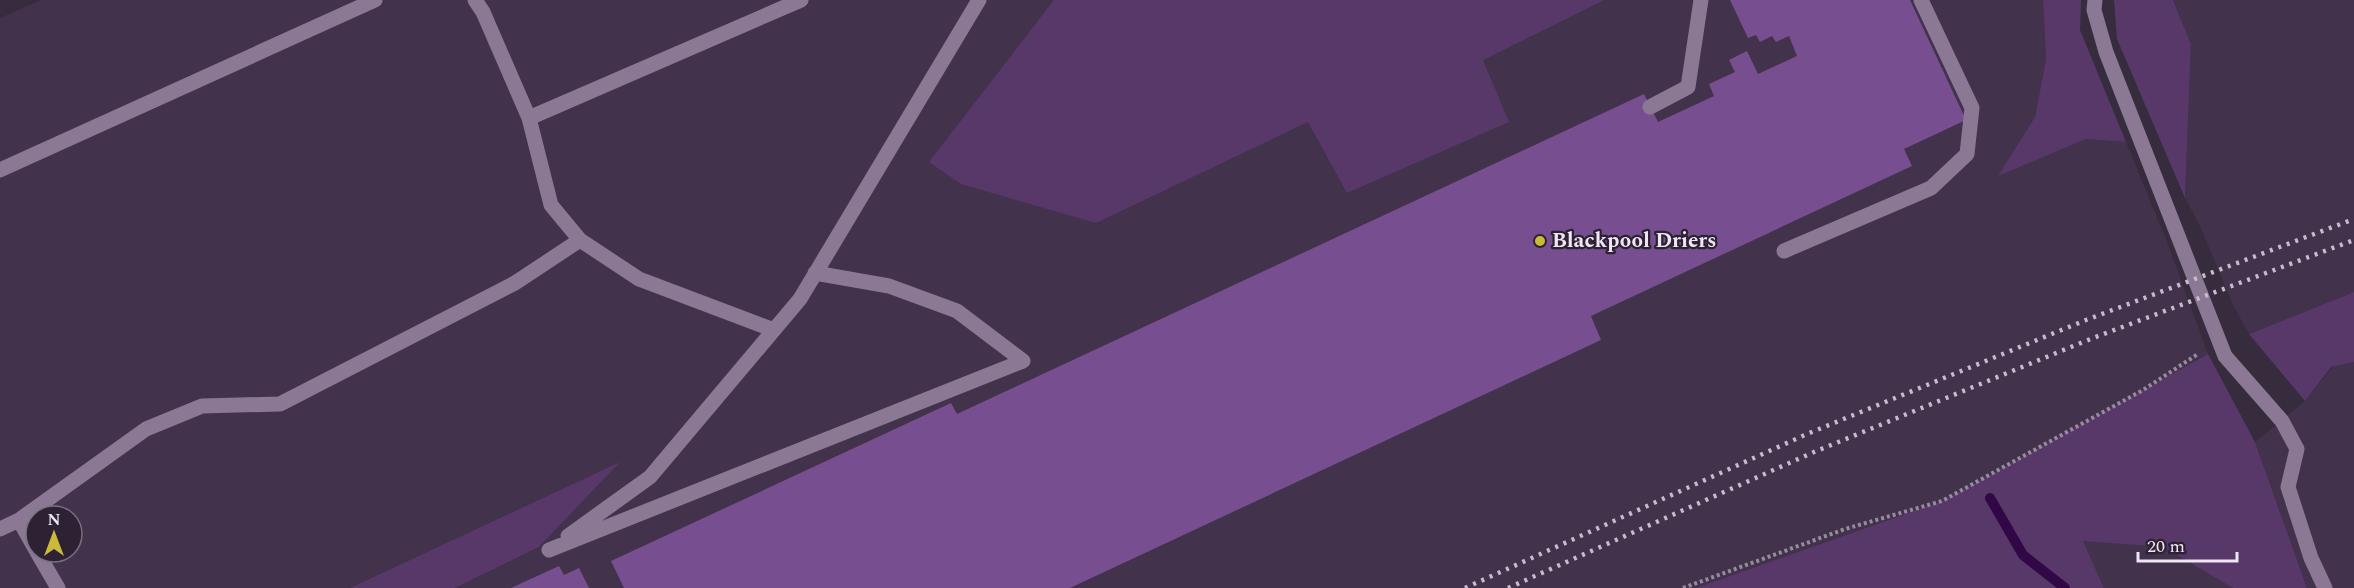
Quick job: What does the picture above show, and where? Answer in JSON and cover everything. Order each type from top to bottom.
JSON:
[{"type":"lane","points":[[0,170],[375,0]]},
{"type":"lane","points":[[475,0],[483,12],[530,118],[551,205],[580,240],[639,279],[774,330]]},
{"type":"lane","points":[[530,118],[801,0]]},
{"type":"lane","points":[[815,273],[889,286],[957,311],[1023,362],[549,550],[650,477],[800,299],[815,273],[979,0]]},
{"type":"lane","points":[[1650,107],[1688,87],[1701,0]]},
{"type":"lane","points":[[1784,251],[1931,188],[1967,154],[1972,108],[1921,0]]},
{"type":"lane","points":[[2095,0],[2094,10],[2106,52],[2225,356],[2282,421],[2297,449],[2288,487],[2311,558],[2325,588]]},
{"type":"lane","points":[[0,529],[19,520],[146,429],[202,405],[280,404],[515,283],[580,240]]},
{"type":"lane","points":[[19,520],[24,529]]},
{"type":"lane","points":[[44,564],[58,588]]},
{"type":"path","points":[[1683,588],[1845,530],[1942,501],[2143,390],[2219,340]]},
{"type":"shaded area","points":[[41,0],[2043,0],[2046,59],[2035,117],[1999,175],[2086,139],[2126,142],[2166,239],[2208,354],[1942,501],[1696,588],[455,588],[539,547],[618,463],[350,588],[0,588],[0,18]]},
{"type":"shaded area","points":[[1054,0],[1604,0],[1483,60],[1509,122],[1347,193],[1308,122],[1096,223],[961,184],[929,162]]},
{"type":"shaded area","points":[[2043,0],[2081,0],[2080,30],[2126,142],[2086,139],[1998,176],[2035,117],[2046,59]]},
{"type":"shaded area","points":[[2114,0],[2173,0],[2191,44],[2185,198],[2117,39]]},
{"type":"shaded area","points":[[2173,0],[2354,0],[2354,292],[2249,334],[2232,303],[2201,228],[2185,198],[2191,44]]},
{"type":"shaded area","points":[[2354,292],[2354,362],[2331,367],[2305,401],[2249,334]]},
{"type":"shaded area","points":[[2208,354],[2255,442],[2307,588],[2233,588],[2163,547],[2083,541],[2104,588],[1696,588],[1942,501]]},
{"type":"shaded area","points":[[2354,362],[2354,588],[2307,588],[2255,442],[2305,401],[2332,367]]},
{"type":"shaded area","points":[[620,462],[539,547],[455,588],[350,588]]},
{"type":"shaded area","points":[[2082,540],[2163,547],[2233,588],[2104,588]]},
{"type":"building","name":"Blackpool Driers","points":[[1730,0],[1910,0],[1966,120],[1904,149],[1912,166],[1591,316],[1601,340],[1070,588],[624,588],[611,561],[951,403],[957,414],[1644,94],[1658,122],[1714,96],[1709,84],[1735,72],[1729,60],[1747,51],[1758,74],[1797,56],[1789,36],[1776,42],[1772,36],[1760,42],[1756,35],[1748,38]]},
{"type":"building","points":[[559,566],[564,575],[579,568],[589,588],[511,588]]},
{"type":"waterway","points":[[1990,498],[2023,555],[2065,588]]},
{"type":"railway","points":[[1465,588],[1807,434],[2086,320],[2354,219]]},
{"type":"railway","points":[[1508,588],[1814,452],[2093,338],[2354,240]]},
{"type":"place","name":"Blackpool Driers","points":[[1540,241]]}]
